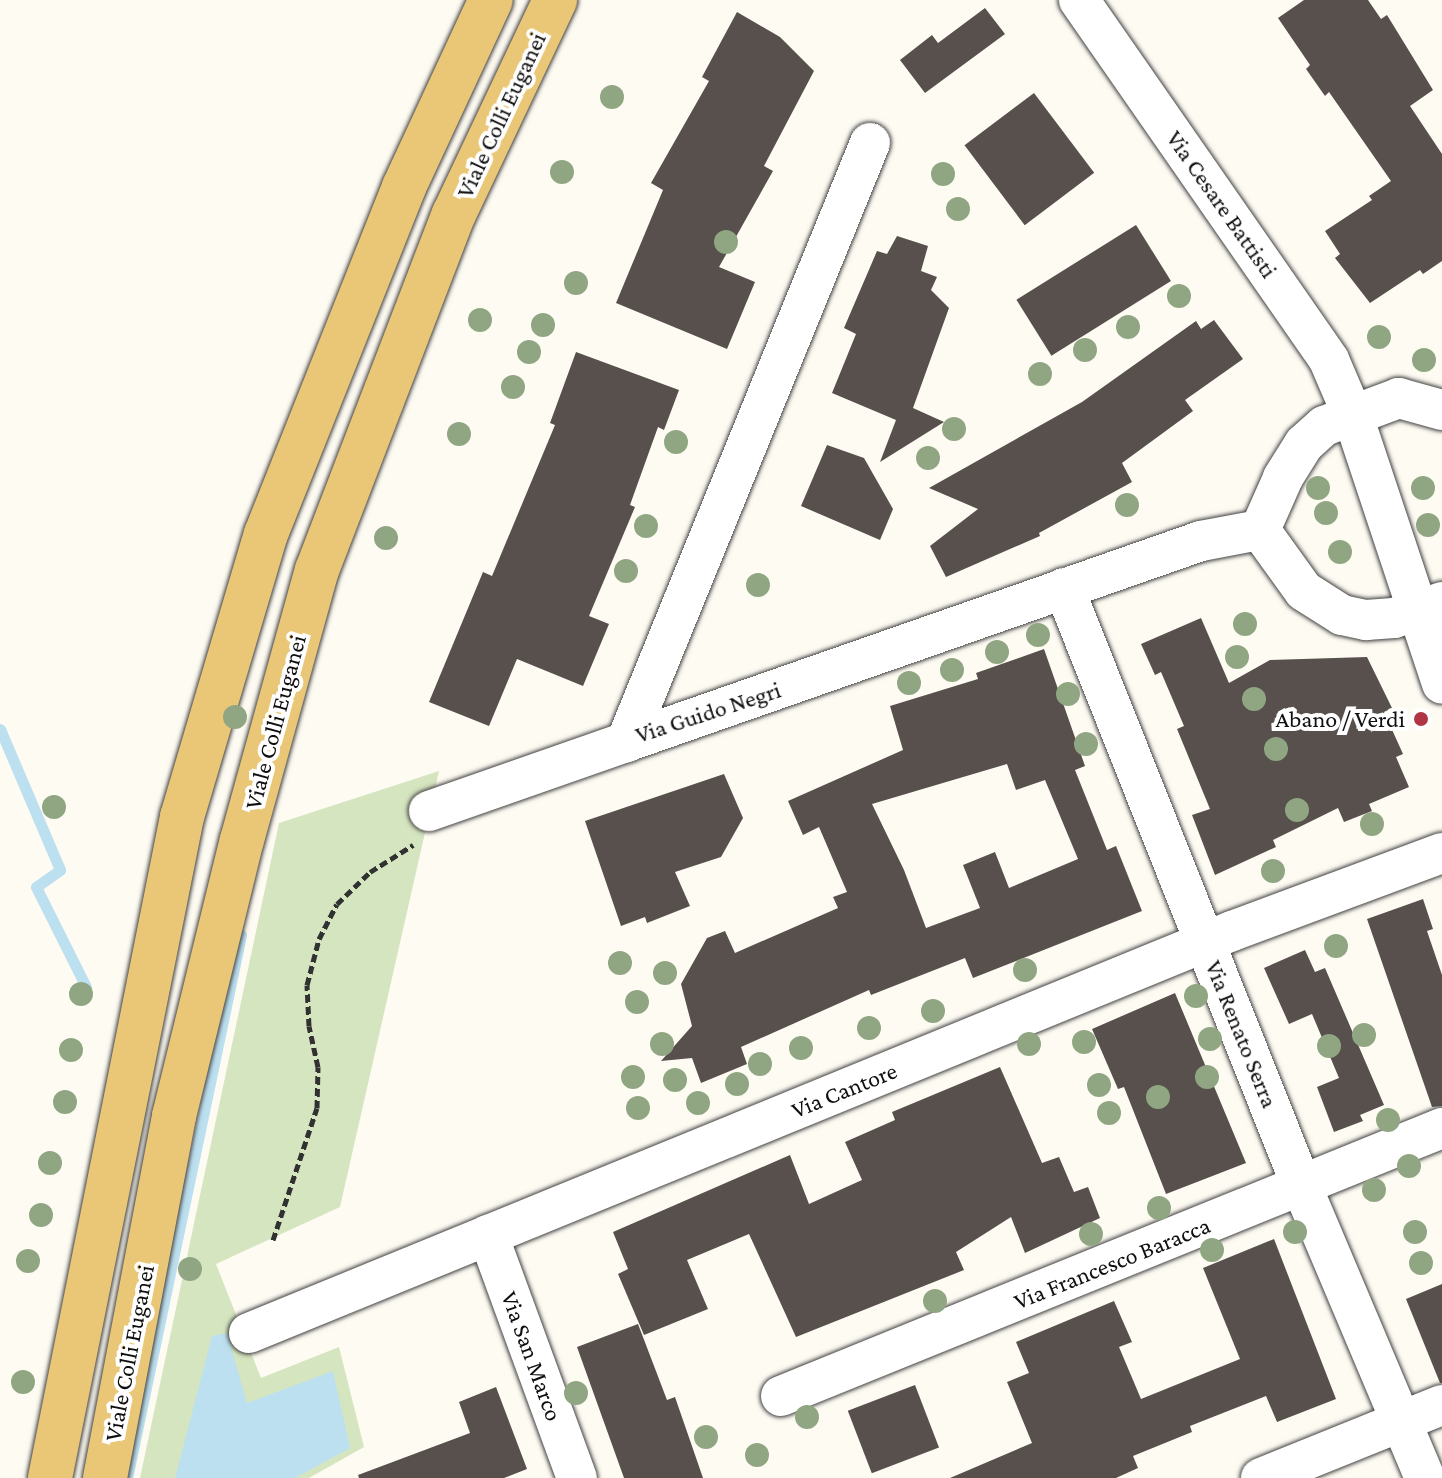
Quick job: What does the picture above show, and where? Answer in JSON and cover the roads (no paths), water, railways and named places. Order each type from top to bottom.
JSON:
[{"type":"main road","points":[[50,1478],[179,832],[266,534],[404,187],[491,0]]},
{"type":"main road","name":"Viale Colli Euganei","points":[[105,1478],[174,1116],[242,840],[317,570],[454,214],[555,0]]},
{"type":"street","name":"Via Cesare Battisti","points":[[1079,0],[1329,360],[1430,606],[1442,684]]},
{"type":"street","name":"Via Guido Negri","points":[[626,742],[870,143]]},
{"type":"street","points":[[1430,606],[1394,618],[1366,620],[1342,615],[1304,591],[1260,530],[1283,478],[1304,444],[1324,426],[1399,398],[1442,410]]},
{"type":"street","name":"Via Guido Negri","points":[[626,742],[1201,541],[1260,530]]},
{"type":"street","name":"Via Renato Serra","points":[[1064,588],[1302,1187],[1425,1478]]},
{"type":"street","points":[[429,825],[626,742]]},
{"type":"street","name":"Via Cantore","points":[[249,1333],[1206,943],[1442,853]]},
{"type":"street","name":"Via Francesco Baracca","points":[[781,1396],[1442,1128]]},
{"type":"street","name":"Via San Marco","points":[[488,1235],[577,1478]]},
{"type":"street","points":[[1261,1478],[1442,1405]]},
{"type":"water","points":[[227,1333],[247,1403],[333,1371],[350,1448],[295,1478],[175,1478],[212,1336]]},
{"type":"waterway","points":[[0,729],[60,870],[36,887],[86,987]]},
{"type":"waterway","points":[[127,1478],[241,935]]},
{"type":"place","name":"Abano / Verdi","points":[[1421,719]]}]
